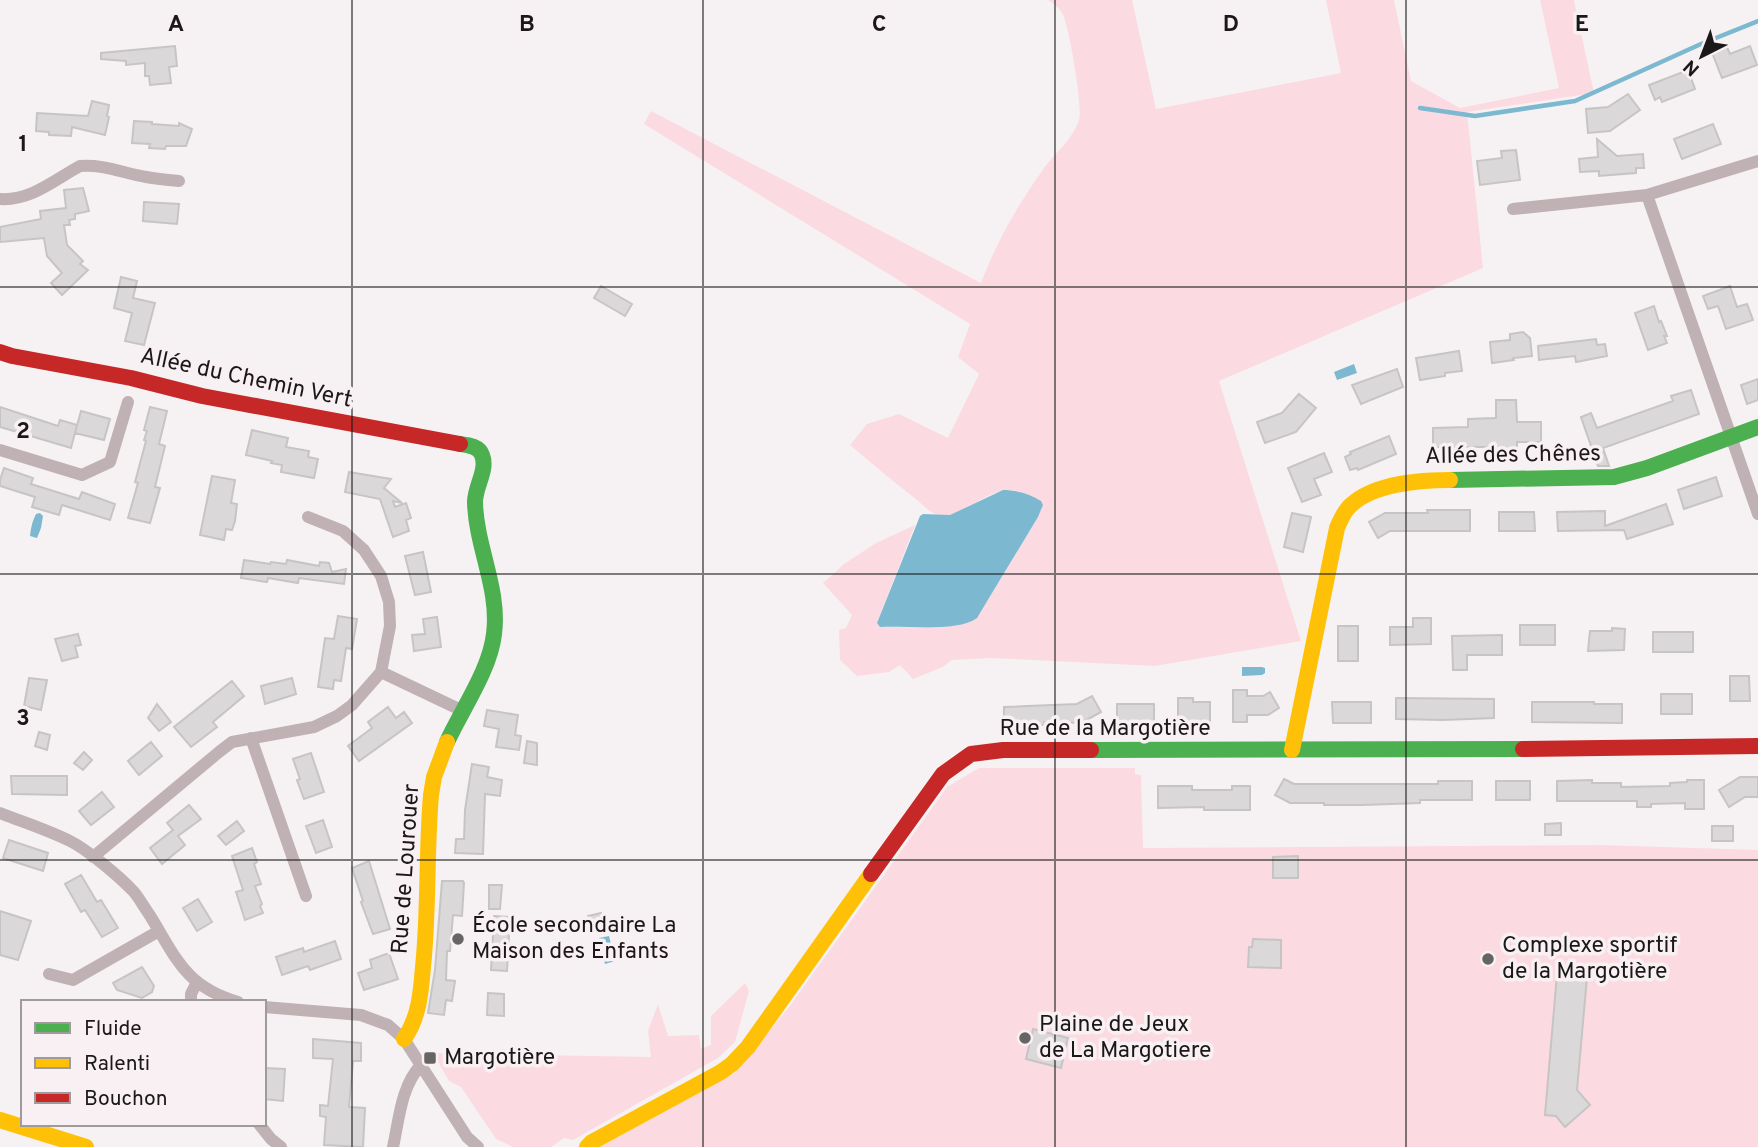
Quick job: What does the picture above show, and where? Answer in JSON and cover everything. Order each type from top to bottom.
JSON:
[{"type":"street","points":[[1513,209],[1647,195],[1758,161]]},
{"type":"street","points":[[0,199],[26,197],[85,165],[179,181]]},
{"type":"street","points":[[1647,195],[1758,514]]},
{"type":"street","name":"Allée du Chemin Vert","points":[[0,352],[131,378],[202,396],[473,446],[481,451]]},
{"type":"street","points":[[0,450],[82,475],[110,462],[128,402]]},
{"type":"street","name":"Allée des Chênes","points":[[1292,750],[1337,528],[1343,513],[1353,503],[1365,496],[1419,480],[1614,477],[1647,468],[1758,427]]},
{"type":"street","name":"Rue de Lourouer","points":[[404,1039],[413,1028],[419,1008],[424,963],[429,812],[434,778],[493,646],[495,603],[475,495],[484,460],[481,451]]},
{"type":"street","points":[[93,857],[232,742],[314,727],[352,705],[381,672],[390,626],[389,602],[381,576],[364,550],[343,531],[307,517]]},
{"type":"street","points":[[381,672],[463,711]]},
{"type":"street","points":[[251,738],[306,896]]},
{"type":"street","name":"Rue de la Margotière","points":[[587,1147],[732,1064],[748,1047],[937,782],[971,754],[1003,750],[1645,749],[1758,746]]},
{"type":"street","points":[[0,813],[71,842],[93,857],[134,892],[182,968],[213,993],[232,1000]]},
{"type":"street","points":[[49,974],[73,980],[159,931]]},
{"type":"street","points":[[191,1000],[197,982]]},
{"type":"street","points":[[266,1007],[360,1014],[388,1025],[404,1039],[468,1142],[478,1147]]},
{"type":"street","points":[[393,1147],[403,1100],[413,1073],[421,1065]]},
{"type":"street","points":[[0,1120],[86,1147]]},
{"type":"street","points":[[261,1126],[281,1147]]},
{"type":"shaded area","points":[[1048,0],[1132,0],[1156,109],[1341,73],[1326,0],[1394,0],[1411,81],[1460,108],[1559,88],[1540,0],[1574,0],[1594,93],[1467,112],[1483,268],[1219,381],[1301,641],[1155,666],[991,658],[952,660],[943,667],[913,679],[900,665],[889,672],[857,676],[840,660],[839,630],[846,628],[852,615],[823,583],[844,564],[876,543],[915,525],[877,623],[880,627],[931,628],[957,625],[979,615],[1043,505],[1019,492],[1009,490],[1000,491],[952,515],[936,514],[850,445],[867,424],[899,414],[948,438],[979,374],[958,357],[970,324],[644,124],[651,111],[981,283],[1015,212],[1042,171],[1072,134],[1079,120],[1077,85],[1066,22],[1060,10]]},
{"type":"shaded area","name":"Complexe sportif de la Margotière","points":[[979,768],[1135,768],[1135,774],[1141,775],[1143,848],[1600,845],[1758,850],[1758,1147],[600,1147],[735,1073],[789,1007],[947,787]]},
{"type":"shaded area","points":[[745,983],[749,991],[735,1042],[718,1058],[573,1140],[564,1138],[551,1147],[513,1147],[496,1139],[461,1087],[449,1081],[433,1053],[651,1057],[648,1031],[658,1004],[668,1036],[699,1035],[701,1049],[711,1045],[711,1016]]},
{"type":"water","points":[[1354,364],[1357,373],[1337,380],[1334,372]]},
{"type":"water","points":[[1003,490],[1028,494],[1043,505],[977,618],[968,623],[944,627],[880,627],[877,623],[920,516],[950,515]]},
{"type":"water","points":[[36,514],[43,516],[37,538],[30,536]]},
{"type":"water","points":[[1242,667],[1262,667],[1265,668],[1265,673],[1242,676]]},
{"type":"water","points":[[609,936],[615,961],[605,964],[599,938]]},
{"type":"building","points":[[1726,45],[1730,54],[1750,46],[1757,65],[1722,78],[1711,50]]},
{"type":"building","points":[[175,46],[177,66],[169,67],[171,83],[150,85],[149,76],[145,76],[145,63],[126,65],[126,61],[101,59],[101,53]]},
{"type":"building","points":[[1688,70],[1695,89],[1662,102],[1660,97],[1655,100],[1649,85]]},
{"type":"building","points":[[1628,94],[1640,110],[1610,131],[1588,133],[1586,109],[1608,107]]},
{"type":"building","points":[[92,101],[109,105],[105,135],[72,127],[71,136],[49,135],[49,132],[36,131],[37,113],[88,116]]},
{"type":"building","points":[[134,121],[179,126],[179,123],[192,129],[186,146],[149,148],[150,144],[132,143]]},
{"type":"building","points":[[1713,124],[1721,144],[1682,159],[1674,139]]},
{"type":"building","points":[[1597,139],[1617,156],[1643,154],[1644,168],[1636,168],[1636,173],[1599,176],[1599,171],[1580,172],[1579,159],[1598,157]]},
{"type":"building","points":[[1516,150],[1520,180],[1480,185],[1477,161],[1502,158],[1501,151]]},
{"type":"building","points":[[83,188],[89,211],[75,214],[75,219],[69,220],[70,225],[64,225],[67,245],[83,261],[80,264],[88,270],[62,295],[51,283],[62,273],[47,256],[44,238],[0,242],[0,227],[41,219],[40,211],[66,208],[64,190]]},
{"type":"building","points":[[144,202],[179,204],[177,224],[143,221]]},
{"type":"building","points":[[121,277],[137,281],[133,298],[155,303],[144,345],[125,341],[132,313],[114,308]]},
{"type":"building","points":[[601,286],[632,304],[625,316],[594,298]]},
{"type":"building","points":[[1730,286],[1737,307],[1747,304],[1753,320],[1726,329],[1718,306],[1708,309],[1703,296]]},
{"type":"building","points":[[1654,306],[1667,336],[1664,336],[1667,343],[1648,350],[1635,313]]},
{"type":"building","points":[[1523,332],[1530,338],[1532,356],[1492,363],[1490,342],[1510,340],[1510,334]]},
{"type":"building","points":[[1596,339],[1597,345],[1605,344],[1607,356],[1576,362],[1575,356],[1539,360],[1538,346]]},
{"type":"building","points":[[1459,351],[1462,371],[1420,380],[1416,358]]},
{"type":"building","points":[[1397,369],[1403,387],[1361,404],[1352,385]]},
{"type":"building","points":[[1758,379],[1758,400],[1747,404],[1741,385]]},
{"type":"building","points":[[1691,390],[1699,414],[1603,448],[1609,466],[1598,466],[1581,417],[1591,413],[1597,428],[1673,401],[1671,396]]},
{"type":"building","points":[[1299,394],[1316,408],[1296,432],[1265,443],[1257,422],[1282,413]]},
{"type":"building","points":[[1496,400],[1516,400],[1517,422],[1541,422],[1541,442],[1517,442],[1517,449],[1433,447],[1433,428],[1468,427],[1468,419],[1496,418]]},
{"type":"building","points":[[0,407],[58,426],[60,420],[77,425],[71,448],[0,427]]},
{"type":"building","points":[[150,407],[167,411],[159,444],[165,446],[155,487],[160,488],[150,523],[128,518],[138,483],[135,482],[146,441],[147,431],[144,430]]},
{"type":"building","points":[[81,411],[110,419],[104,440],[75,433]]},
{"type":"building","points":[[252,430],[288,438],[286,447],[309,451],[308,457],[318,459],[314,478],[281,472],[282,465],[246,455]]},
{"type":"building","points":[[1389,436],[1396,454],[1358,470],[1350,470],[1345,457],[1351,454],[1350,452]]},
{"type":"building","points":[[1324,453],[1332,472],[1314,479],[1321,495],[1302,502],[1288,468]]},
{"type":"building","points":[[4,468],[33,478],[31,484],[79,499],[82,492],[115,504],[110,520],[62,505],[59,515],[32,507],[35,497],[0,486]]},
{"type":"building","points":[[349,472],[391,479],[384,488],[402,503],[393,501],[395,507],[406,503],[411,518],[406,520],[409,531],[393,537],[380,499],[345,492]]},
{"type":"building","points":[[212,476],[235,480],[231,503],[237,504],[235,521],[232,530],[226,529],[224,540],[200,535]]},
{"type":"building","points":[[1716,477],[1722,496],[1684,509],[1678,490]]},
{"type":"building","points":[[1666,504],[1673,524],[1627,539],[1624,530],[1558,531],[1557,512],[1605,511],[1605,526]]},
{"type":"building","points":[[1427,510],[1470,510],[1470,531],[1390,531],[1378,538],[1369,522],[1385,513],[1428,513]]},
{"type":"building","points":[[1499,512],[1534,512],[1535,531],[1499,531]]},
{"type":"building","points":[[1292,513],[1311,517],[1303,552],[1284,547]]},
{"type":"building","points":[[423,552],[431,592],[415,595],[405,556]]},
{"type":"building","points":[[244,560],[286,564],[287,560],[319,566],[320,562],[329,563],[332,572],[346,569],[344,584],[299,578],[298,583],[268,578],[267,582],[241,578]]},
{"type":"building","points":[[338,616],[357,619],[352,649],[346,648],[341,681],[334,680],[333,689],[318,687],[325,638],[334,639]]},
{"type":"building","points":[[437,617],[441,647],[414,651],[412,635],[425,634],[423,619]]},
{"type":"building","points":[[1413,618],[1431,618],[1431,644],[1390,645],[1390,627],[1413,627]]},
{"type":"building","points":[[1520,625],[1555,625],[1555,645],[1520,645]]},
{"type":"building","points":[[1338,626],[1358,626],[1358,661],[1338,661]]},
{"type":"building","points":[[1612,628],[1625,629],[1624,650],[1588,651],[1590,631],[1612,631]]},
{"type":"building","points":[[1653,632],[1693,632],[1693,652],[1653,652]]},
{"type":"building","points":[[78,634],[81,645],[75,646],[78,657],[62,661],[55,639]]},
{"type":"building","points":[[1502,635],[1502,655],[1467,655],[1467,670],[1453,670],[1452,636]]},
{"type":"building","points":[[1730,676],[1749,676],[1750,701],[1730,701]]},
{"type":"building","points":[[29,678],[47,680],[41,710],[24,706]]},
{"type":"building","points":[[292,678],[296,694],[265,704],[261,686]]},
{"type":"building","points":[[232,681],[244,696],[213,722],[217,727],[191,747],[174,727]]},
{"type":"building","points":[[1233,690],[1247,690],[1247,696],[1263,696],[1270,692],[1279,708],[1268,715],[1247,715],[1247,722],[1233,722]]},
{"type":"building","points":[[1661,694],[1692,694],[1692,714],[1661,714]]},
{"type":"building","points":[[1092,696],[1101,712],[1081,723],[1004,725],[1004,707],[1077,704]]},
{"type":"building","points":[[1178,698],[1193,698],[1193,702],[1210,702],[1210,722],[1178,724]]},
{"type":"building","points":[[1396,698],[1494,699],[1494,718],[1396,719]]},
{"type":"building","points":[[1332,702],[1371,702],[1371,723],[1333,723]]},
{"type":"building","points":[[1532,702],[1622,704],[1622,723],[1532,722]]},
{"type":"building","points":[[157,704],[171,722],[159,731],[148,718]]},
{"type":"building","points":[[1117,704],[1154,704],[1154,722],[1117,722]]},
{"type":"building","points":[[388,707],[396,718],[404,712],[412,723],[359,761],[348,746],[372,728],[368,722]]},
{"type":"building","points":[[487,710],[518,715],[515,735],[521,736],[519,750],[496,747],[499,729],[484,726]]},
{"type":"building","points":[[39,732],[50,735],[47,750],[35,746]]},
{"type":"building","points":[[527,741],[537,743],[537,765],[524,763]]},
{"type":"building","points":[[151,742],[162,756],[139,775],[128,761]]},
{"type":"building","points":[[84,752],[92,760],[83,770],[74,763]]},
{"type":"building","points":[[311,753],[324,792],[304,799],[293,759]]},
{"type":"building","points":[[472,764],[489,767],[487,777],[502,780],[500,796],[485,794],[483,854],[455,853],[456,839],[464,839]]},
{"type":"building","points":[[11,776],[67,776],[67,795],[12,794]]},
{"type":"building","points":[[1740,777],[1758,777],[1758,797],[1745,797],[1729,807],[1719,790]]},
{"type":"building","points":[[1284,779],[1294,784],[1438,784],[1438,781],[1472,781],[1472,800],[1420,800],[1420,803],[1362,805],[1290,803],[1275,795]]},
{"type":"building","points":[[1592,780],[1592,783],[1621,783],[1621,787],[1670,786],[1670,783],[1687,780],[1704,780],[1704,809],[1685,809],[1685,803],[1637,807],[1637,801],[1557,801],[1557,781]]},
{"type":"building","points":[[1496,781],[1530,781],[1530,800],[1496,800]]},
{"type":"building","points":[[1158,786],[1192,786],[1192,790],[1232,790],[1232,786],[1250,786],[1250,810],[1158,808]]},
{"type":"building","points":[[102,792],[114,807],[91,825],[79,811]]},
{"type":"building","points":[[189,805],[201,819],[178,836],[185,845],[162,864],[150,848],[173,830],[167,823]]},
{"type":"building","points":[[323,820],[332,847],[316,853],[306,826]]},
{"type":"building","points":[[237,821],[244,831],[226,845],[218,836]]},
{"type":"building","points":[[1561,823],[1561,835],[1545,835],[1545,824]]},
{"type":"building","points":[[1712,826],[1733,826],[1733,841],[1712,841]]},
{"type":"building","points":[[9,840],[48,853],[43,871],[3,858]]},
{"type":"building","points":[[252,848],[261,884],[255,886],[263,913],[245,920],[236,892],[243,890],[232,856]]},
{"type":"building","points":[[1298,856],[1298,878],[1273,878],[1273,857]]},
{"type":"building","points":[[369,861],[390,929],[373,934],[352,868]]},
{"type":"building","points":[[81,875],[97,902],[101,900],[118,928],[102,937],[85,910],[81,912],[65,884]]},
{"type":"building","points":[[442,881],[464,883],[462,916],[453,915],[450,951],[447,951],[446,980],[455,981],[452,1001],[446,1000],[444,1015],[428,1013],[435,970]]},
{"type":"building","points":[[489,885],[502,885],[500,909],[489,909]]},
{"type":"building","points":[[198,899],[212,922],[197,931],[183,908]]},
{"type":"building","points":[[0,911],[31,921],[18,960],[0,955]]},
{"type":"building","points":[[601,913],[603,925],[591,928],[588,916]]},
{"type":"building","points":[[494,916],[510,917],[507,971],[491,970]]},
{"type":"building","points":[[1253,939],[1281,940],[1281,968],[1248,967],[1249,947],[1252,947]]},
{"type":"building","points":[[335,941],[341,959],[310,970],[308,966],[282,975],[276,957],[303,948],[304,952]]},
{"type":"building","points":[[389,953],[398,979],[364,990],[358,973],[372,968],[370,960]]},
{"type":"building","points":[[142,967],[154,986],[152,992],[142,998],[117,990],[113,983]]},
{"type":"building","points":[[1557,974],[1587,977],[1577,1090],[1590,1105],[1565,1127],[1556,1116],[1545,1115]]},
{"type":"building","points":[[488,993],[504,994],[504,1016],[487,1015]]},
{"type":"building","points":[[1033,1029],[1068,1038],[1061,1068],[1026,1059]]},
{"type":"building","points":[[313,1039],[361,1043],[361,1061],[353,1061],[349,1107],[365,1108],[363,1147],[324,1145],[326,1117],[320,1116],[320,1105],[328,1106],[333,1059],[313,1058]]},
{"type":"building","points":[[266,1068],[285,1069],[283,1101],[266,1099]]},
{"type":"waterway","points":[[1420,108],[1475,116],[1575,101],[1758,21]]},
{"type":"traffic: fast","points":[[1450,480],[1614,477],[1647,468],[1758,427]]},
{"type":"traffic: fast","points":[[447,742],[487,661],[495,617],[491,584],[476,519],[475,502],[482,472],[482,455],[473,446],[460,444]]},
{"type":"traffic: fast","points":[[1091,750],[1523,749]]},
{"type":"traffic: slow","points":[[1292,750],[1337,528],[1343,515],[1357,500],[1369,493],[1396,485],[1450,480]]},
{"type":"traffic: slow","points":[[404,1039],[416,1014],[420,995],[425,946],[431,795],[434,777],[447,742]]},
{"type":"traffic: slow","points":[[587,1147],[732,1064],[748,1047],[871,874]]},
{"type":"traffic: slow","points":[[0,1120],[86,1147]]},
{"type":"traffic: jam","points":[[0,352],[131,378],[202,396],[460,444]]},
{"type":"traffic: jam","points":[[1523,749],[1758,746]]},
{"type":"traffic: jam","points":[[871,874],[943,774],[971,754],[1003,750],[1091,750]]},
{"type":"place","name":"École secondaire La Maison des Enfants","points":[[458,939]]},
{"type":"place","name":"Complexe sportif de la Margotière","points":[[1488,959]]},
{"type":"place","name":"Plaine de Jeux de La Margotiere","points":[[1025,1038]]},
{"type":"place","name":"Margotière","points":[[430,1058]]}]
